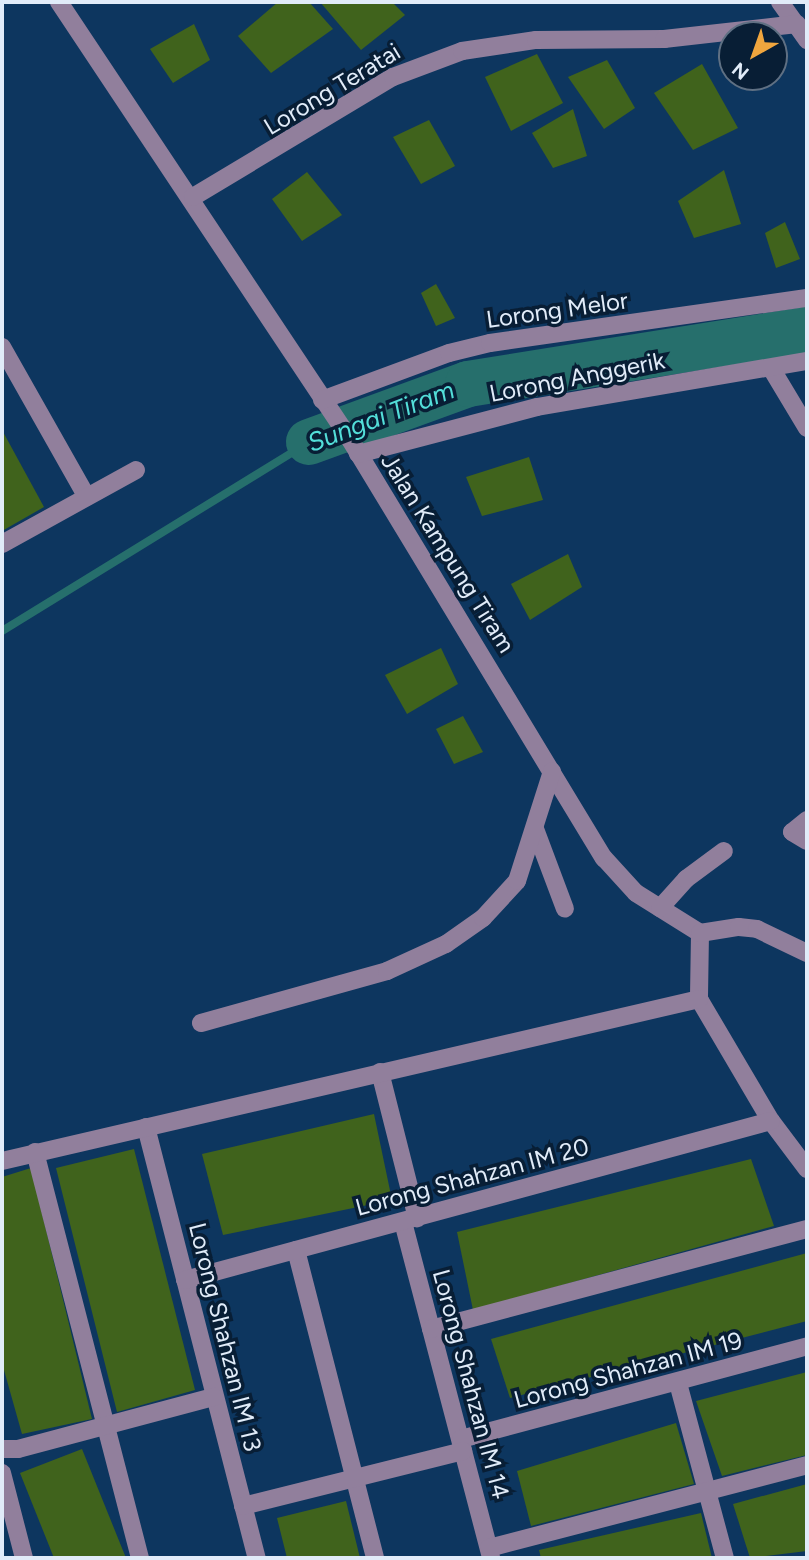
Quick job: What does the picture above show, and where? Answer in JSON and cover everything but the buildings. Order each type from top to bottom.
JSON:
[{"type":"street","name":"Jalan Kampung Tiram","points":[[59,2],[192,197],[354,447],[619,878],[700,933]]},
{"type":"street","points":[[780,2],[807,40]]},
{"type":"street","name":"Lorong Teratai","points":[[192,197],[256,163],[393,77],[462,51],[536,40],[664,39],[797,24]]},
{"type":"street","name":"Lorong Melor","points":[[327,407],[449,353],[490,343],[807,298]]},
{"type":"street","points":[[2,347],[87,497]]},
{"type":"street","name":"Lorong Anggerik","points":[[354,447],[537,407],[807,361]]},
{"type":"street","points":[[771,368],[807,428]]},
{"type":"street","points":[[2,544],[136,470]]},
{"type":"street","points":[[201,1023],[346,985],[446,944],[503,900],[517,880],[552,771]]},
{"type":"street","points":[[807,820],[792,832],[807,841]]},
{"type":"street","points":[[535,829],[565,909]]},
{"type":"street","points":[[660,908],[686,879],[724,850]]},
{"type":"street","points":[[807,953],[757,929],[739,927],[700,933],[699,999],[771,1121],[807,1169]]},
{"type":"street","points":[[2,1161],[699,999]]},
{"type":"street","name":"Lorong Shahzan IM 14","points":[[380,1072],[431,1329],[490,1553]]},
{"type":"street","name":"Lorong Shahzan IM 20","points":[[185,1280],[771,1121]]},
{"type":"street","name":"Lorong Shahzan IM 13","points":[[146,1127],[257,1558]]},
{"type":"street","points":[[35,1152],[140,1558]]},
{"type":"street","points":[[431,1329],[807,1230]]},
{"type":"street","points":[[296,1250],[375,1558]]},
{"type":"street","name":"Lorong Shahzan IM 19","points":[[243,1506],[355,1479],[462,1445],[807,1346]]},
{"type":"street","points":[[678,1382],[725,1558]]},
{"type":"street","points":[[2,1449],[107,1426],[214,1397]]},
{"type":"street","points":[[490,1553],[807,1465]]},
{"type":"street","points":[[2,1473],[24,1558]]},
{"type":"waterway","name":"Sungai Tiram","points":[[309,442],[468,384],[807,330]]},
{"type":"waterway","name":"Sungai Tiram","points":[[2,631],[309,442]]}]
